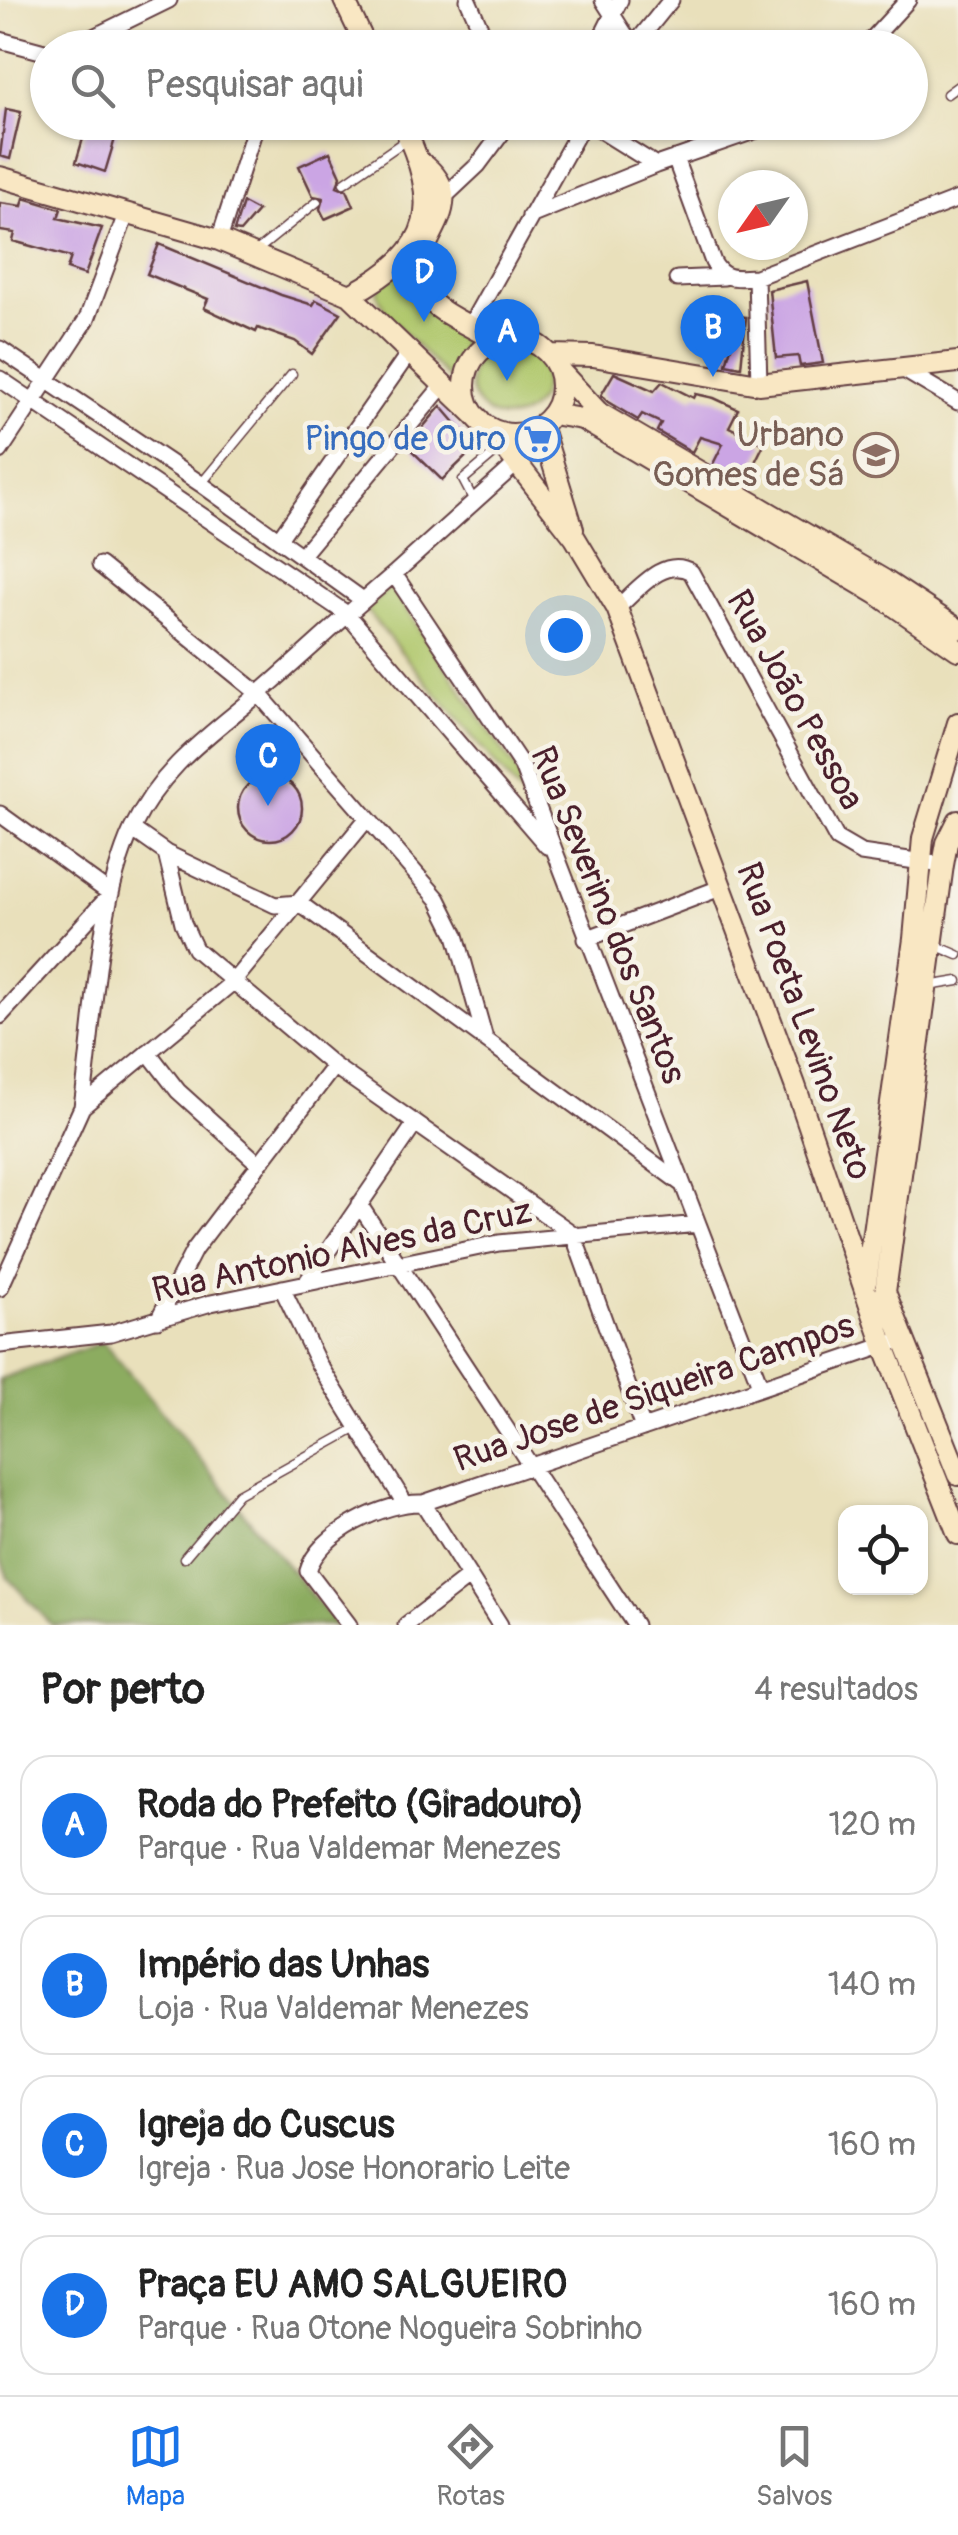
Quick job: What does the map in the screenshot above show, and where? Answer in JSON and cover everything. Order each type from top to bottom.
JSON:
[{"type":"main road","points":[[344,0],[358,30]]},
{"type":"main road","points":[[350,295],[389,272],[414,241],[428,210],[420,162],[410,140]]},
{"type":"main road","points":[[420,162],[439,178],[444,197],[422,257],[418,282],[433,304],[495,341],[526,340],[554,362],[599,413],[692,476],[958,630]]},
{"type":"main road","points":[[0,177],[219,240],[350,295],[411,350],[492,433],[526,432],[546,420],[582,419],[692,476]]},
{"type":"main road","points":[[380,320],[389,272]]},
{"type":"main road","points":[[492,433],[470,408],[466,376],[472,362],[495,341]]},
{"type":"main road","points":[[554,362],[592,356],[759,384],[958,362]]},
{"type":"main road","points":[[546,420],[561,384],[554,362]]},
{"type":"main road","name":"Rua Poeta Levino Neto","points":[[546,420],[576,538]]},
{"type":"main road","name":"Rua Poeta Levino Neto","points":[[492,433],[576,538],[618,608],[795,1085],[865,1290],[894,1343],[958,1534]]},
{"type":"main road","points":[[880,587],[958,650]]},
{"type":"main road","points":[[865,1290],[923,942],[933,864],[930,806],[958,724]]},
{"type":"main road","points":[[933,864],[958,821]]},
{"type":"main road","points":[[917,984],[886,1292],[894,1343],[958,1475]]},
{"type":"street","points":[[124,0],[133,16]]},
{"type":"street","points":[[106,30],[169,0]]},
{"type":"street","points":[[468,0],[481,30]]},
{"type":"street","points":[[603,0],[621,30]]},
{"type":"street","points":[[605,30],[620,0]]},
{"type":"street","points":[[647,30],[671,0]]},
{"type":"street","points":[[880,30],[908,0]]},
{"type":"street","points":[[0,40],[30,48]]},
{"type":"street","points":[[219,240],[250,140]]},
{"type":"street","points":[[444,197],[478,165],[497,140]]},
{"type":"street","points":[[471,324],[575,140]]},
{"type":"street","points":[[615,140],[656,165]]},
{"type":"street","points":[[530,216],[728,140]]},
{"type":"street","points":[[675,158],[722,274]]},
{"type":"street","points":[[678,279],[722,274],[756,277],[958,199]]},
{"type":"street","points":[[0,451],[50,382],[100,294],[127,212]]},
{"type":"street","points":[[756,277],[759,384]]},
{"type":"street","points":[[0,349],[202,484],[363,600]]},
{"type":"street","points":[[279,539],[411,350]]},
{"type":"street","points":[[904,370],[958,402]]},
{"type":"street","points":[[0,378],[348,614],[556,856]]},
{"type":"street","points":[[302,555],[444,384]]},
{"type":"street","points":[[0,1288],[82,1108],[111,894],[132,830],[164,778],[195,742],[259,694],[516,464]]},
{"type":"street","points":[[100,565],[259,694],[449,914],[484,1035]]},
{"type":"street","name":"Rua João Pessoa","points":[[618,608],[666,568],[679,566],[691,572],[828,828],[861,853],[933,864]]},
{"type":"street","name":"Rua Severino dos Santos","points":[[394,574],[522,766],[760,1385]]},
{"type":"street","points":[[0,814],[111,894]]},
{"type":"street","points":[[82,1108],[232,982],[366,820]]},
{"type":"street","points":[[132,830],[166,853],[275,905],[299,902],[683,1185]]},
{"type":"street","points":[[166,853],[183,922],[195,949],[334,1066],[573,1234],[643,1428]]},
{"type":"street","points":[[586,939],[720,888]]},
{"type":"street","points":[[0,1016],[111,894]]},
{"type":"street","points":[[148,1052],[178,1090],[259,1164]]},
{"type":"street","points":[[158,1320],[194,1250],[334,1066]]},
{"type":"street","points":[[306,1283],[415,1124]]},
{"type":"street","points":[[359,1204],[635,1625]]},
{"type":"street","name":"Rua Antonio Alves da Cruz","points":[[0,1345],[111,1333],[282,1288],[398,1263],[573,1234],[698,1224]]},
{"type":"street","points":[[282,1288],[318,1363],[404,1502]]},
{"type":"street","name":"Rua Jose de Siqueira Campos","points":[[423,1503],[760,1385],[894,1343]]},
{"type":"street","points":[[348,1625],[308,1571],[311,1559],[326,1542],[404,1502],[423,1503],[500,1625]]},
{"type":"street","points":[[406,1625],[467,1578]]},
{"type":"lane","points":[[947,94],[958,86]]},
{"type":"lane","points":[[344,182],[394,140]]},
{"type":"lane","points":[[252,254],[317,202]]},
{"type":"lane","points":[[202,484],[292,374]]},
{"type":"lane","points":[[474,501],[463,480],[492,433]]},
{"type":"lane","points":[[923,942],[958,955]]},
{"type":"lane","points":[[917,984],[958,981]]},
{"type":"lane","points":[[184,1558],[238,1494],[357,1428]]},
{"type":"green space","points":[[396,261],[398,275],[411,295],[467,329],[452,382],[387,315],[377,294],[381,280]]},
{"type":"green space","points":[[507,344],[533,355],[544,381],[533,407],[507,418],[481,407],[470,381],[481,355]]},
{"type":"green space","points":[[390,586],[517,771],[526,801],[366,610]]},
{"type":"green space","points":[[103,1342],[337,1625],[52,1625],[8,1578],[0,1557],[0,1379]]},
{"type":"building","points":[[6,109],[21,112],[10,159],[0,156]]},
{"type":"building","points":[[83,140],[115,140],[105,172],[76,162]]},
{"type":"building","points":[[330,152],[341,176],[337,186],[347,190],[354,206],[325,219],[320,209],[323,198],[313,196],[299,166]]},
{"type":"building","points":[[24,198],[61,209],[58,218],[102,228],[85,275],[67,269],[71,257],[13,241],[15,233],[0,231],[0,203],[22,206]]},
{"type":"building","points":[[243,203],[258,211],[240,232],[234,231]]},
{"type":"building","points":[[159,244],[281,295],[313,305],[316,300],[341,313],[312,354],[295,341],[258,328],[256,332],[204,308],[208,299],[147,274]]},
{"type":"building","points":[[807,281],[823,363],[800,366],[798,356],[776,358],[769,290]]},
{"type":"building","points":[[740,316],[746,317],[741,367],[726,364]]},
{"type":"building","points":[[614,373],[654,391],[662,382],[694,398],[696,394],[714,398],[738,409],[729,427],[764,444],[745,482],[713,464],[723,444],[700,437],[692,452],[657,431],[661,423],[642,414],[638,420],[608,402],[601,395]]},
{"type":"building","points":[[441,406],[476,447],[442,480],[407,446]]},
{"type":"building","points":[[270,776],[293,785],[302,808],[293,831],[270,840],[247,831],[238,808],[247,785]]},
{"type":"place","name":"Praça EU AMO SALGUEIRO","points":[[424,322]]},
{"type":"place","name":"Império das Unhas","points":[[713,377]]},
{"type":"place","name":"Roda do Prefeito (Giradouro)","points":[[507,381]]},
{"type":"place","name":"Pingo de Ouro","points":[[538,439]]},
{"type":"place","name":"Urbano Gomes de Sá","points":[[876,455]]},
{"type":"place","name":"Igreja do Cuscus","points":[[268,806]]}]
